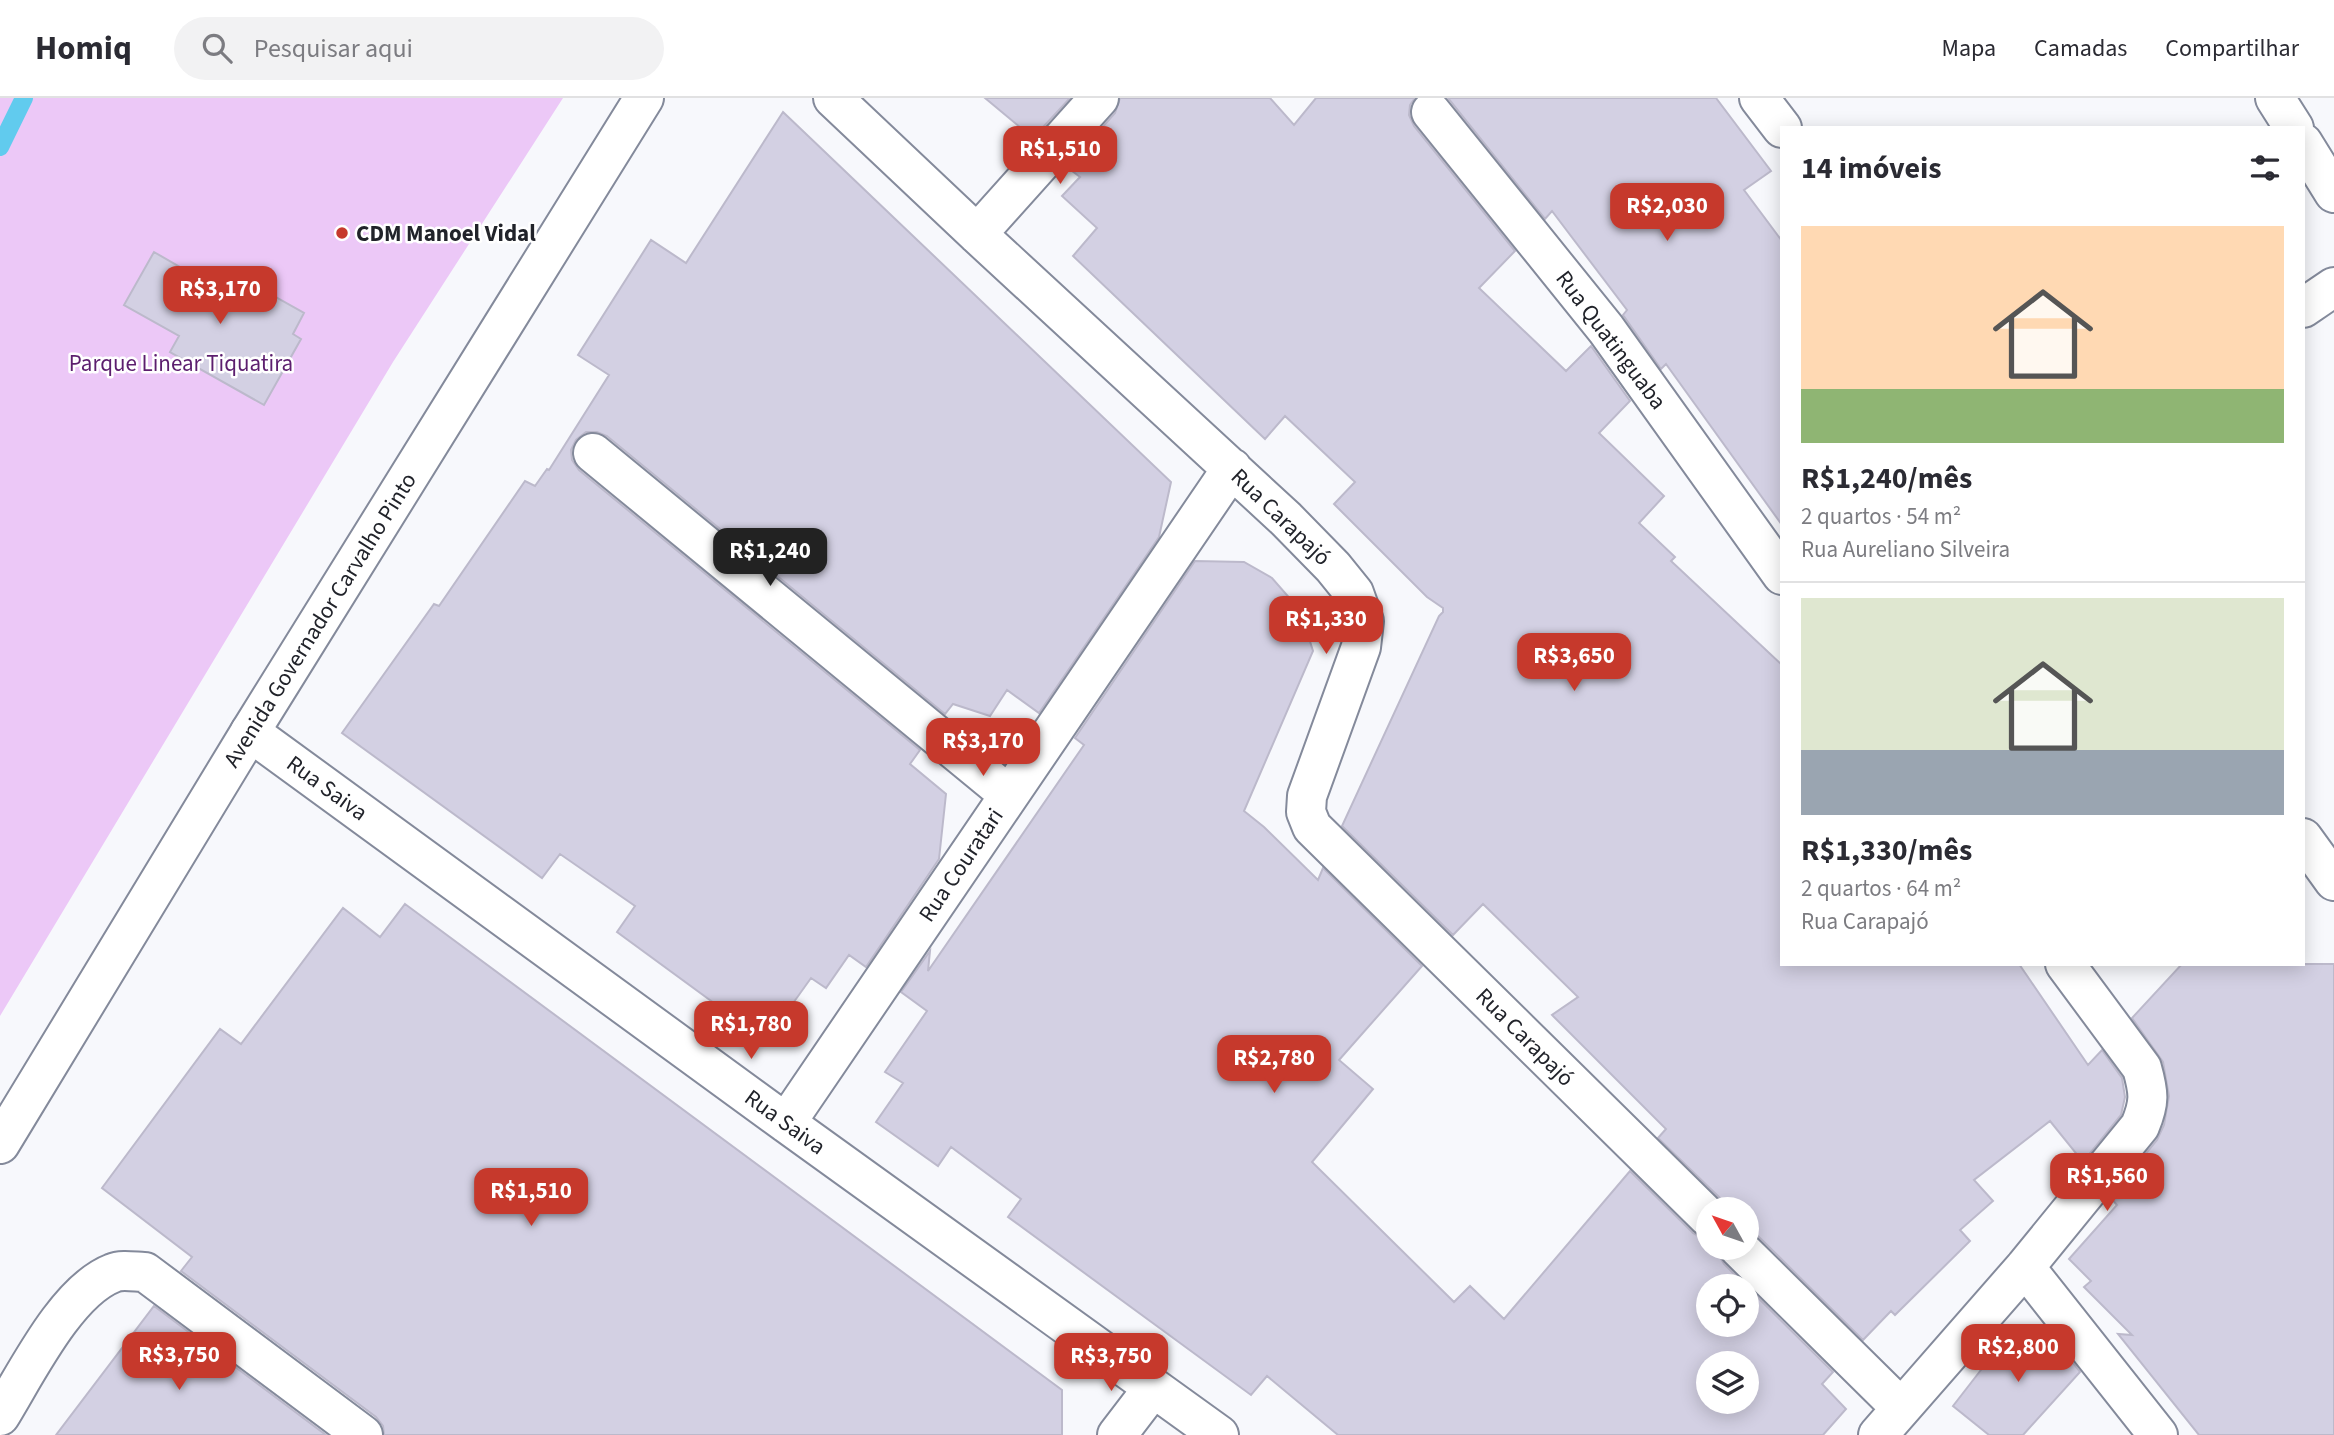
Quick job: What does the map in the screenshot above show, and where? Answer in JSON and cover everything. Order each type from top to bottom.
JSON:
[{"type":"street","name":"Avenida Governador Carvalho Pinto","points":[[0,1144],[250,732],[644,98]]},
{"type":"street","name":"Rua Carapajó","points":[[833,98],[1286,519],[1333,567],[1354,593],[1364,621],[1361,647],[1307,796],[1306,812],[1312,827],[1696,1205]]},
{"type":"street","points":[[977,234],[1099,98]]},
{"type":"street","points":[[1759,98],[1780,126]]},
{"type":"street","points":[[2276,98],[2293,126]]},
{"type":"street","name":"Rua Quatinguaba","points":[[1431,112],[1606,330],[1780,572]]},
{"type":"street","points":[[2305,146],[2334,193]]},
{"type":"street","points":[[2305,307],[2334,288]]},
{"type":"street","points":[[593,453],[1008,794]]},
{"type":"street","name":"Rua Couratari","points":[[786,1123],[1231,468]]},
{"type":"street","name":"Rua Saiva","points":[[250,732],[1219,1435]]},
{"type":"street","points":[[2305,841],[2334,881]]},
{"type":"street","points":[[1749,1260],[1890,1422],[2025,1267],[2140,1126],[2149,1106],[2142,1068],[2066,966]]},
{"type":"street","points":[[2025,1267],[2158,1435]]},
{"type":"street","points":[[0,1416],[64,1313],[91,1286],[115,1272],[145,1272],[363,1435]]},
{"type":"street","points":[[1117,1435],[1153,1388]]},
{"type":"green space","name":"Parque Linear Tiquatira","points":[[0,98],[563,98],[393,362],[0,1016]]},
{"type":"building","points":[[985,98],[1070,98],[1033,138]]},
{"type":"building","points":[[1120,98],[1270,98],[1294,125],[1316,98],[1415,98],[1410,105],[1409,115],[1414,126],[1515,251],[1479,288],[1566,371],[1591,346],[1630,401],[1599,433],[1664,496],[1639,523],[1675,557],[1671,561],[1780,663],[1780,966],[2020,966],[2088,1065],[2102,1050],[2122,1078],[2125,1097],[2121,1115],[2083,1162],[2050,1121],[1974,1180],[1993,1201],[1960,1230],[1970,1241],[1895,1315],[1891,1311],[1863,1340],[1759,1237],[1759,1197],[1719,1197],[1658,1138],[1666,1129],[1552,1015],[1578,997],[1483,904],[1453,935],[1342,826],[1443,608],[1427,597],[1334,504],[1355,482],[1285,416],[1265,439],[1073,256],[1097,228],[1062,196],[1080,177],[1067,167],[1115,113]]},
{"type":"building","points":[[1448,98],[1716,98],[1771,171],[1744,190],[1780,238],[1780,522],[1666,364],[1661,369],[1623,315],[1627,310],[1552,211],[1545,219]]},
{"type":"building","points":[[783,112],[1171,482],[1159,537],[1039,713],[1007,690],[990,716],[953,704],[945,714],[607,436],[586,432],[576,440],[571,450],[572,460],[579,470],[920,750],[910,764],[946,794],[939,859],[866,967],[849,955],[826,988],[811,978],[791,1006],[784,1002],[759,1036],[617,932],[635,906],[560,854],[542,878],[342,733],[434,604],[439,606],[525,481],[535,486],[547,469],[549,470],[609,375],[578,355],[651,240],[686,263]]},
{"type":"building","points":[[154,252],[232,297],[242,278],[304,313],[293,334],[301,339],[264,405],[170,352],[179,336],[124,305]]},
{"type":"building","points":[[1195,561],[1244,562],[1272,578],[1300,610],[1313,651],[1244,811],[1318,880],[1323,868],[1422,966],[1339,1060],[1373,1089],[1312,1162],[1454,1302],[1470,1286],[1504,1319],[1630,1171],[1696,1235],[1696,1260],[1722,1260],[1734,1274],[1696,1274],[1696,1337],[1759,1337],[1759,1299],[1833,1372],[1822,1384],[1846,1409],[1823,1435],[1338,1435],[1267,1376],[1251,1395],[1008,1217],[1021,1199],[951,1147],[938,1166],[876,1122],[903,1083],[885,1072],[927,1011],[901,992],[930,951],[928,971],[1084,745],[1075,738]]},
{"type":"building","points":[[405,904],[1062,1390],[1062,1435],[384,1435],[383,1426],[376,1417],[181,1271],[192,1257],[102,1188],[220,1029],[241,1044],[343,908],[380,937]]},
{"type":"building","points":[[2334,964],[2334,1435],[2199,1435],[2118,1334],[2132,1335],[2084,1287],[2091,1281],[2069,1259],[2117,1205],[2110,1197],[2157,1140],[2164,1125],[2169,1096],[2163,1062],[2132,1018],[2180,966]]},
{"type":"building","points":[[154,1306],[326,1435],[56,1435]]},
{"type":"building","points":[[2012,1330],[2048,1331],[2080,1372],[2023,1435],[1989,1435],[1953,1406]]},
{"type":"waterway","points":[[0,147],[24,98]]},
{"type":"place","name":"CDM Manoel Vidal","points":[[342,233]]}]
